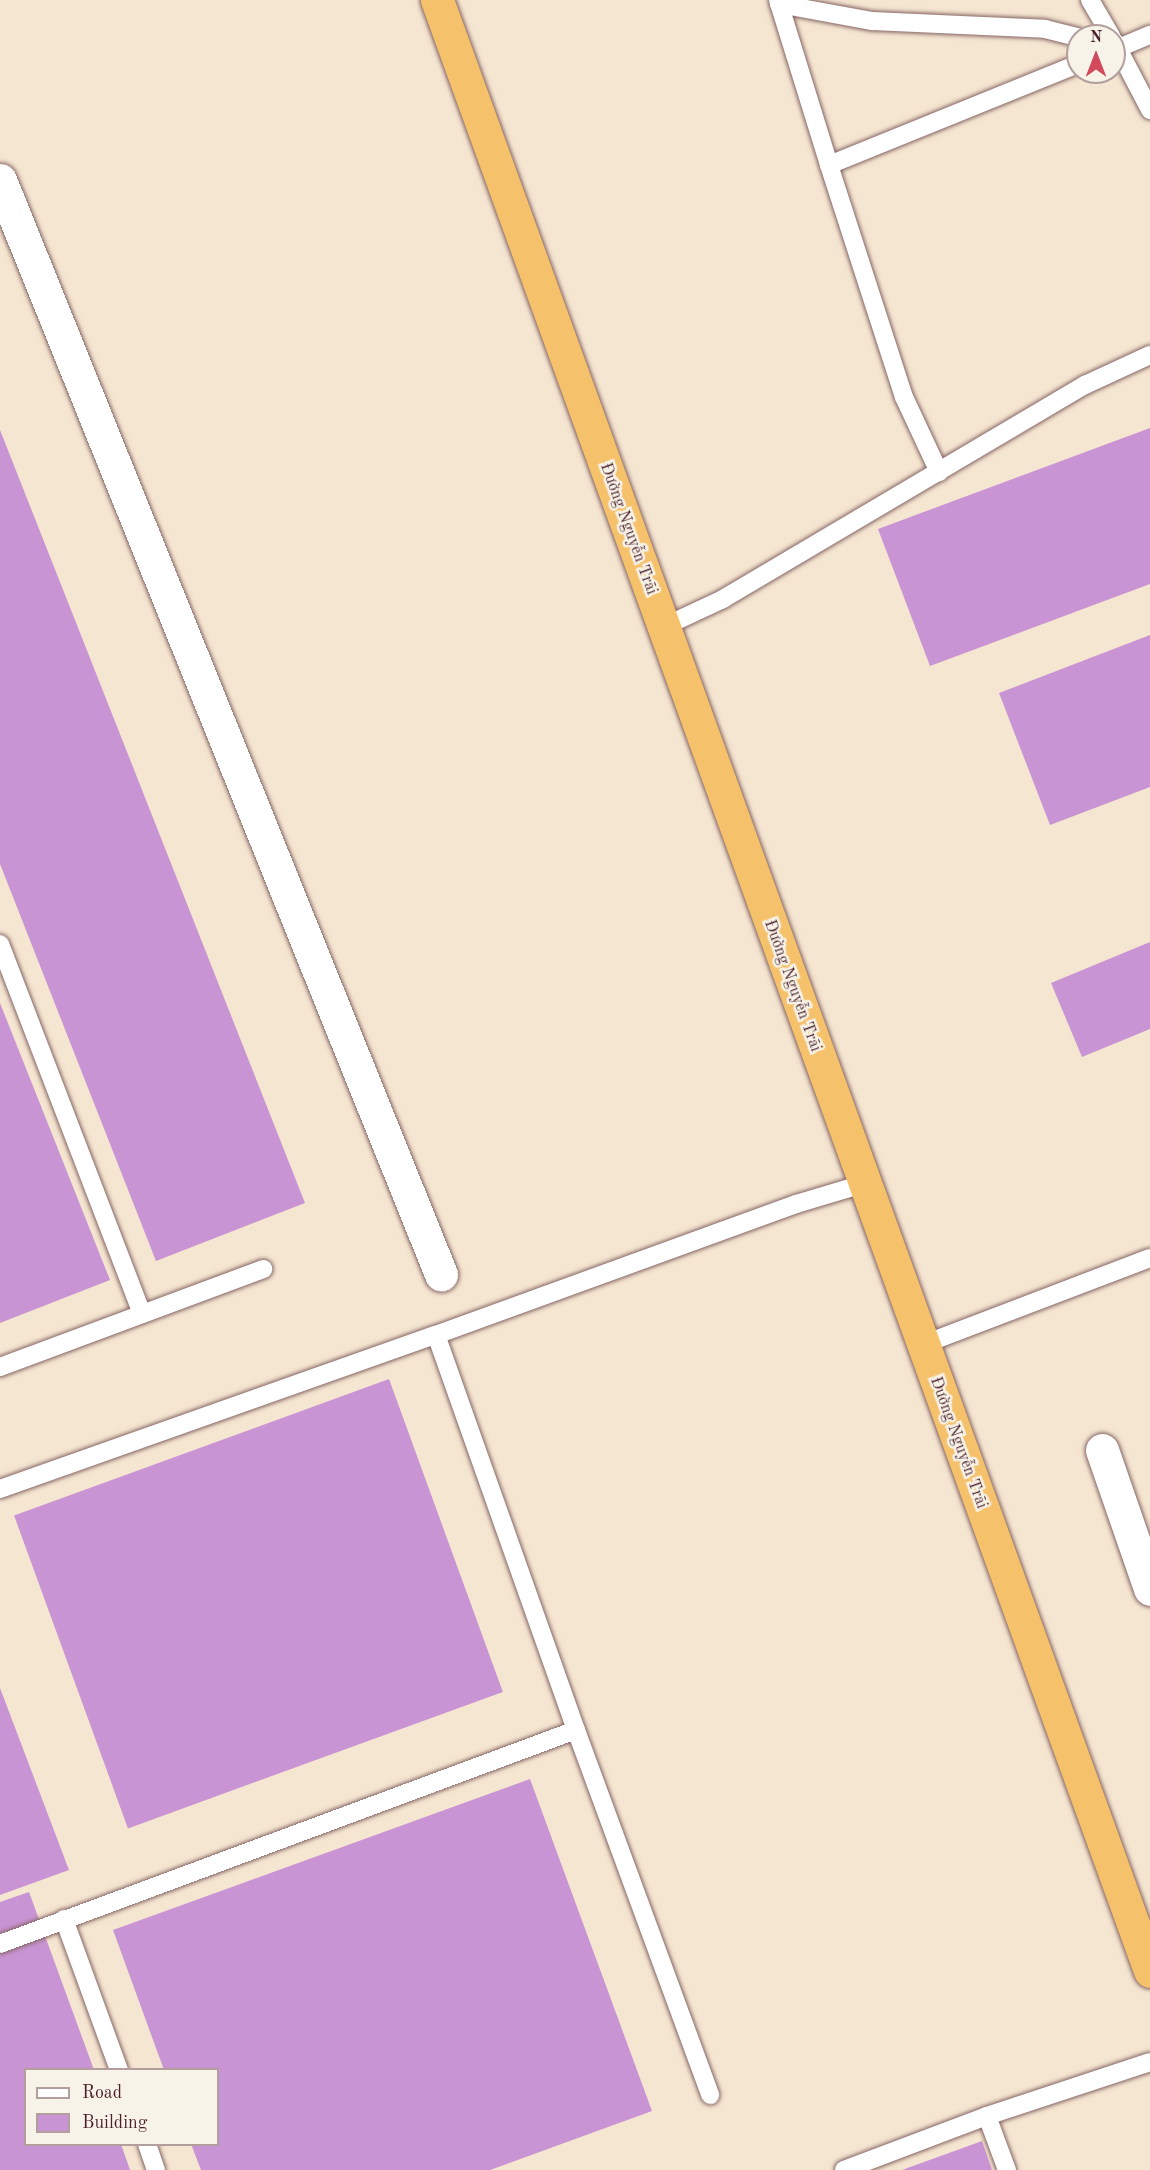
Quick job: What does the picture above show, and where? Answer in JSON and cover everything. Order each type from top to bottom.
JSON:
[{"type":"highway","name":"Đường Nguyễn Trãi","points":[[437,0],[863,1184],[1149,1963]]},
{"type":"street","points":[[0,180],[441,1274]]},
{"type":"street","points":[[1102,1450],[1150,1589]]},
{"type":"lane","points":[[1090,0],[1103,24]]},
{"type":"lane","points":[[939,472],[904,398],[779,1],[872,21],[1046,29],[1066,34]]},
{"type":"lane","points":[[1126,41],[1150,35]]},
{"type":"lane","points":[[1126,66],[1150,111]]},
{"type":"lane","points":[[829,165],[1066,69]]},
{"type":"lane","points":[[663,627],[723,599],[1085,385],[1150,355]]},
{"type":"lane","points":[[0,944],[142,1314]]},
{"type":"lane","points":[[0,1489],[436,1335],[796,1204],[863,1184]]},
{"type":"lane","points":[[922,1345],[1150,1258]]},
{"type":"lane","points":[[0,1367],[263,1269]]},
{"type":"lane","points":[[436,1335],[576,1730],[710,2095]]},
{"type":"lane","points":[[0,1944],[576,1730]]},
{"type":"lane","points":[[64,1920],[118,2068]]},
{"type":"lane","points":[[844,2170],[987,2116],[1150,2062]]},
{"type":"lane","points":[[987,2116],[1007,2170]]},
{"type":"lane","points":[[147,2146],[156,2170]]},
{"type":"building","points":[[1150,428],[1150,584],[930,666],[878,529]]},
{"type":"building","points":[[0,430],[305,1203],[156,1261],[0,864]]},
{"type":"building","points":[[1150,635],[1150,787],[1050,825],[999,693]]},
{"type":"building","points":[[1150,942],[1150,1029],[1082,1057],[1051,983]]},
{"type":"building","points":[[0,1003],[110,1280],[0,1323]]},
{"type":"building","points":[[389,1379],[503,1692],[128,1828],[14,1515]]},
{"type":"building","points":[[0,1688],[69,1870],[0,1895]]},
{"type":"building","points":[[530,1779],[652,2111],[490,2170],[201,2170],[192,2146],[219,2146],[219,2068],[163,2068],[113,1930]]},
{"type":"building","points":[[29,1892],[93,2068],[24,2068],[24,2146],[122,2146],[130,2170],[0,2170],[0,1902]]},
{"type":"building","points":[[982,2141],[992,2170],[902,2170]]}]
